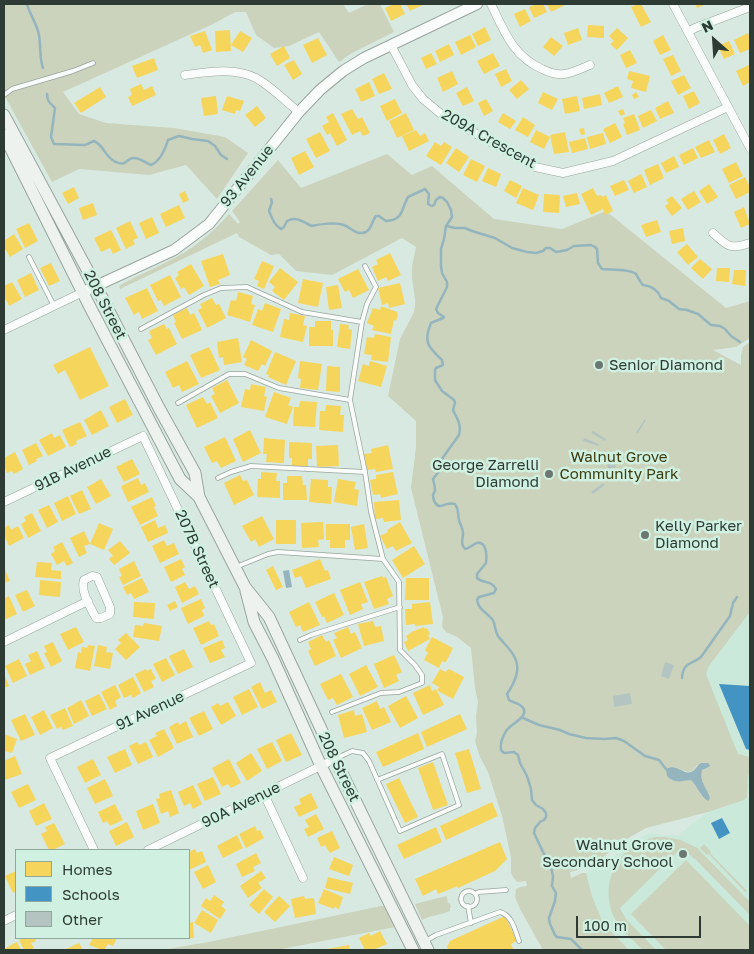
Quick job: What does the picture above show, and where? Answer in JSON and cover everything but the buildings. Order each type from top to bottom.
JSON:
[{"type":"main road","name":"208 Street","points":[[4,115],[11,146],[83,292],[180,478],[199,497]]},
{"type":"main road","name":"208 Street","points":[[4,135],[96,286],[195,473],[199,497],[245,587],[269,617],[335,759],[427,948]]},
{"type":"main road","name":"208 Street","points":[[245,587],[254,622],[273,659],[321,766],[414,950]]},
{"type":"street","name":"93 Avenue","points":[[4,330],[174,250],[209,224],[300,112],[320,90],[343,71],[364,58],[477,4]]},
{"type":"street","points":[[491,4],[510,42],[526,61],[547,72],[562,74],[590,65]]},
{"type":"street","points":[[673,4],[750,148]]},
{"type":"street","points":[[688,32],[750,7]]},
{"type":"street","name":"209A Crescent","points":[[391,45],[412,85],[423,99],[441,114],[535,167],[563,172],[613,161],[728,108]]},
{"type":"street","points":[[186,75],[218,71],[254,77],[300,112]]},
{"type":"street","points":[[713,233],[731,247],[750,243]]},
{"type":"street","name":"91B Avenue","points":[[4,502],[143,436]]},
{"type":"street","name":"207B Street","points":[[143,436],[251,663]]},
{"type":"street","points":[[92,576],[97,577],[110,607],[110,614],[96,618],[88,601],[82,585],[84,580],[92,576]]},
{"type":"street","points":[[4,642],[88,601]]},
{"type":"street","name":"91 Avenue","points":[[94,849],[50,758],[251,663]]},
{"type":"street","name":"90A Avenue","points":[[152,849],[335,759]]},
{"type":"street","points":[[264,794],[303,878]]},
{"type":"street","points":[[414,950],[427,948]]},
{"type":"lane","points":[[4,95],[12,89],[73,71],[92,63]]},
{"type":"lane","points":[[29,257],[54,306]]},
{"type":"lane","points":[[332,712],[381,693],[398,692],[422,682],[422,675],[400,650],[399,582],[384,560],[371,512],[350,400],[362,322],[367,304],[376,287],[365,266]]},
{"type":"lane","points":[[141,329],[221,288],[247,287],[302,312],[362,322]]},
{"type":"lane","points":[[178,403],[229,374],[245,374],[279,388],[350,400]]},
{"type":"lane","points":[[218,478],[251,466],[365,472]]},
{"type":"lane","points":[[235,568],[268,554],[278,552],[384,560]]},
{"type":"lane","points":[[300,640],[400,607]]},
{"type":"lane","points":[[335,759],[352,751],[363,752],[369,761],[377,780],[400,831],[460,805],[442,754],[377,780]]},
{"type":"lane","points":[[466,885],[469,891],[475,894],[506,890]]},
{"type":"lane","points":[[469,891],[464,893],[462,902],[468,906],[471,923]]},
{"type":"lane","points":[[468,906],[475,903],[475,894]]},
{"type":"lane","points":[[427,948],[428,939],[496,913],[503,913],[508,916],[519,941]]},
{"type":"shaded area","points":[[750,612],[750,757],[738,754],[706,674],[709,666]]},
{"type":"shaded area","name":"Walnut Grove Secondary School","points":[[750,770],[750,950],[629,950],[603,923],[592,896],[586,873],[611,860],[622,849],[645,835],[652,833],[678,835],[708,812],[744,800],[747,796]]},
{"type":"green space","points":[[4,4],[343,4],[349,13],[368,4],[380,4],[394,32],[352,53],[339,62],[319,32],[289,46],[274,48],[256,35],[246,12],[235,12],[213,24],[63,92],[79,114],[106,123],[174,128],[225,137],[248,153],[217,199],[186,165],[149,175],[79,169],[52,182],[4,95]]},
{"type":"green space","name":"Walnut Grove Community Park","points":[[387,154],[412,175],[432,166],[494,219],[562,229],[606,211],[726,308],[750,301],[750,338],[736,347],[713,350],[741,365],[743,347],[750,342],[750,612],[709,666],[706,674],[738,754],[750,757],[747,797],[744,800],[708,812],[646,828],[618,844],[605,856],[578,870],[570,872],[571,878],[586,873],[592,896],[603,923],[629,950],[543,950],[515,897],[516,889],[527,886],[526,881],[517,882],[511,872],[511,857],[502,816],[488,772],[480,757],[475,741],[478,702],[471,648],[457,637],[446,632],[442,627],[443,617],[411,488],[416,447],[416,421],[388,396],[400,339],[414,312],[415,300],[412,266],[416,247],[402,238],[332,275],[296,271],[279,254],[271,255],[239,237],[237,233],[120,289],[119,286],[122,284],[185,252],[212,231],[229,214],[238,224],[240,222],[232,211],[278,160],[301,188]],"holes":[[[697,765],[709,767],[702,770],[702,796],[691,780],[675,780],[667,775],[675,767],[688,772],[692,771]]]},
{"type":"green space","points":[[655,837],[681,840],[697,848],[750,902],[750,915],[696,860],[680,849],[620,908],[626,919],[656,950],[643,950],[626,934],[613,915],[610,905],[609,885],[621,857],[639,843]]},
{"type":"green space","points":[[704,844],[710,853],[747,891],[745,892],[709,854],[707,855],[700,848]]},
{"type":"green space","points":[[686,860],[750,926],[750,950],[666,950],[631,914]]},
{"type":"green space","points":[[446,896],[451,907],[450,911],[422,920],[415,904]]},
{"type":"green space","points":[[385,906],[395,927],[277,950],[161,950],[209,942]]},
{"type":"water","points":[[289,570],[292,587],[286,588],[283,571]]},
{"type":"water","points":[[701,763],[708,763],[710,765],[702,770],[701,774],[702,781],[710,798],[708,801],[691,780],[675,781],[667,776],[666,769],[673,767],[685,772],[691,772]]},
{"type":"waterway","points":[[27,4],[38,31],[43,68]]},
{"type":"waterway","points":[[47,94],[48,100],[55,108],[51,137],[54,144],[85,145],[94,141],[101,146],[109,158],[116,162],[122,164],[135,158],[151,165],[162,155],[168,140],[179,136],[208,141],[227,159]]},
{"type":"waterway","points":[[271,199],[269,211],[275,223],[281,229],[287,221],[294,219],[312,226],[341,224],[359,233],[363,233],[370,229],[376,216],[386,221],[396,219],[401,213],[408,197],[425,189],[429,194],[428,204],[434,205],[440,197],[447,202],[451,210],[452,217],[446,226],[441,249],[442,273],[447,282],[447,287],[436,309],[444,317],[431,323],[427,340],[430,348],[442,360],[443,365],[435,370],[435,380],[442,391],[454,400],[453,410],[459,422],[460,431],[439,463],[440,470],[433,479],[435,491],[433,498],[439,506],[447,504],[455,504],[457,506],[463,531],[462,543],[465,549],[480,543],[483,544],[486,550],[486,563],[477,574],[477,578],[491,584],[496,589],[494,593],[479,597],[477,600],[481,608],[493,620],[498,636],[515,658],[517,672],[507,694],[509,700],[524,709],[523,716],[506,731],[502,740],[501,750],[504,753],[514,752],[518,755],[527,776],[532,800],[546,813],[546,817],[535,828],[534,833],[550,863],[553,876],[552,886],[556,893],[549,918],[550,924],[557,937],[571,939],[582,950]]},
{"type":"waterway","points":[[447,226],[465,228],[495,238],[512,248],[527,252],[536,253],[546,248],[556,252],[567,250],[574,246],[591,245],[597,249],[598,263],[602,269],[633,272],[643,285],[654,289],[661,298],[669,301],[679,309],[698,314],[711,325],[720,326],[740,342]]},
{"type":"waterway","points":[[682,678],[686,666],[701,657],[730,616],[733,603],[737,597]]},
{"type":"waterway","points":[[523,718],[539,725],[586,738],[616,738],[624,741],[645,756],[659,760],[666,769]]},
{"type":"place","name":"Senior Diamond","points":[[599,365]]},
{"type":"place","name":"George Zarrelli Diamond","points":[[549,474]]},
{"type":"place","name":"Kelly Parker Diamond","points":[[645,535]]},
{"type":"place","name":"Walnut Grove Secondary School","points":[[683,854]]}]
